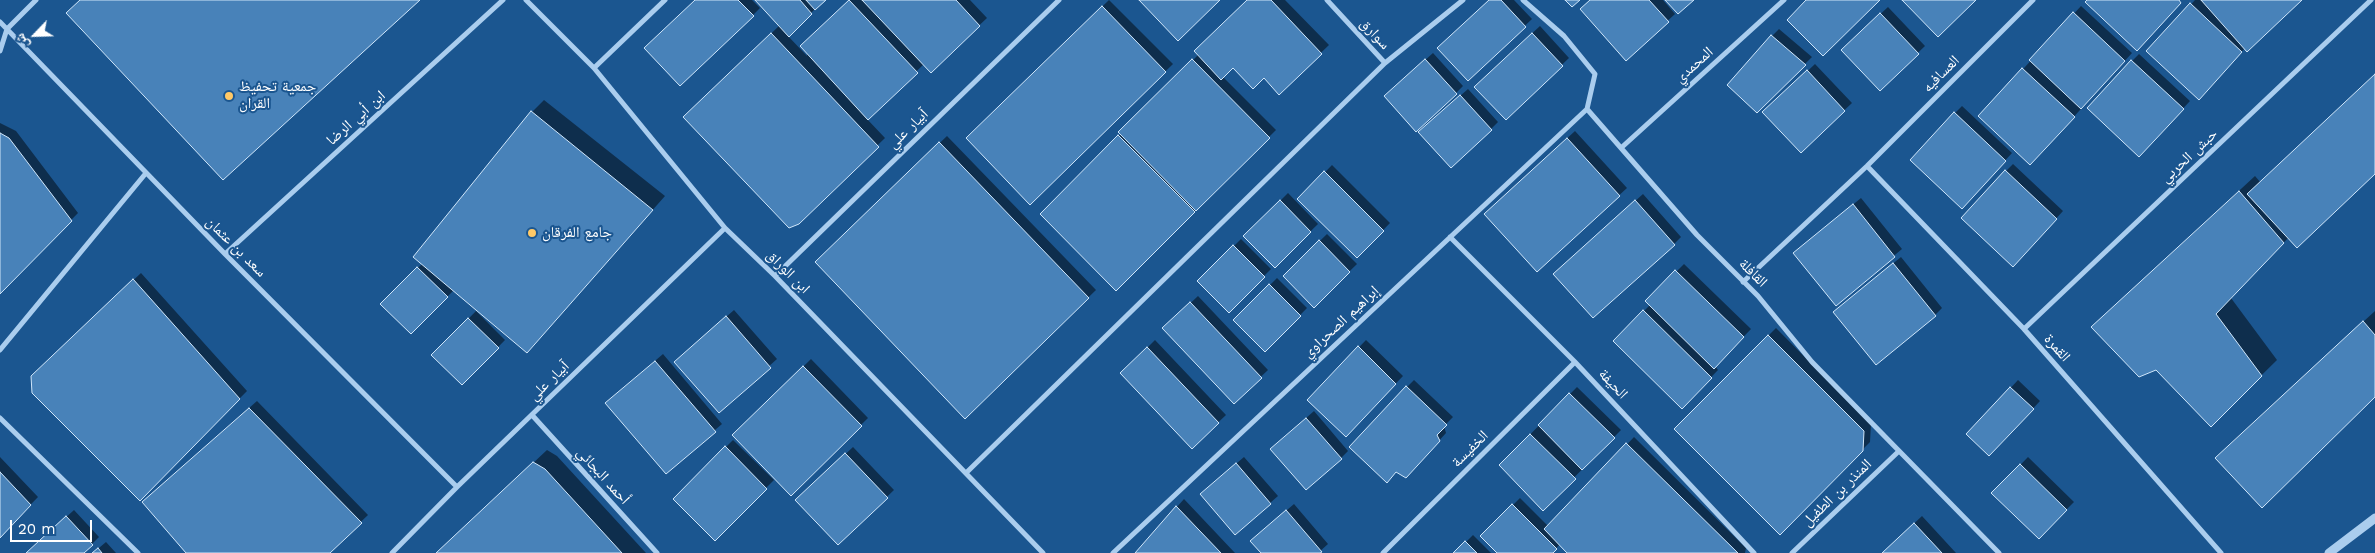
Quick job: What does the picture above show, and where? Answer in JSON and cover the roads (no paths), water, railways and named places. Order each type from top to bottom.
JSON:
[{"type":"street","points":[[0,51],[7,29],[36,0]]},
{"type":"street","name":"ابن أبي الرضا","points":[[225,254],[503,0]]},
{"type":"street","name":"ابن الوراق","points":[[526,0],[594,68],[725,228],[775,276],[1042,553]]},
{"type":"street","points":[[594,68],[665,0]]},
{"type":"street","name":"آبيار علي","points":[[775,276],[1059,0]]},
{"type":"street","name":"سوارق","points":[[1327,0],[1385,63]]},
{"type":"street","points":[[966,473],[1385,63],[1463,0]]},
{"type":"street","points":[[1524,0],[1564,36],[1595,74],[1587,109]]},
{"type":"street","name":"المحمدي","points":[[1621,148],[1783,0]]},
{"type":"street","name":"العسافيه","points":[[1743,282],[1867,166],[2033,0]]},
{"type":"street","name":"حبش الحربي","points":[[2024,329],[2371,0]]},
{"type":"street","name":"سعد بن عثمان","points":[[0,22],[146,174],[457,487]]},
{"type":"street","name":"القافلة","points":[[1587,109],[1697,235],[1758,296],[1812,362],[1999,553]]},
{"type":"street","name":"إبراهيم الصحراوي","points":[[1113,553],[1587,109]]},
{"type":"street","name":"القمرة","points":[[1867,166],[2024,329],[2221,553]]},
{"type":"street","points":[[0,350],[146,174]]},
{"type":"street","name":"آبيار علي","points":[[392,553],[457,487],[725,228]]},
{"type":"street","name":"الحيفة","points":[[1450,236],[1575,362],[1754,553]]},
{"type":"street","name":"الخفيسة","points":[[1383,553],[1575,362]]},
{"type":"street","name":"أحمد البجائي","points":[[532,415],[656,553]]},
{"type":"street","points":[[0,418],[138,553]]},
{"type":"street","name":"المنذر بن الطفيل","points":[[1792,553],[1900,451]]},
{"type":"street","points":[[2329,553],[2375,518]]},
{"type":"place","name":"جمعية تحفيظ القران","points":[[229,96]]},
{"type":"place","name":"جامع الفرقان","points":[[532,233]]}]
